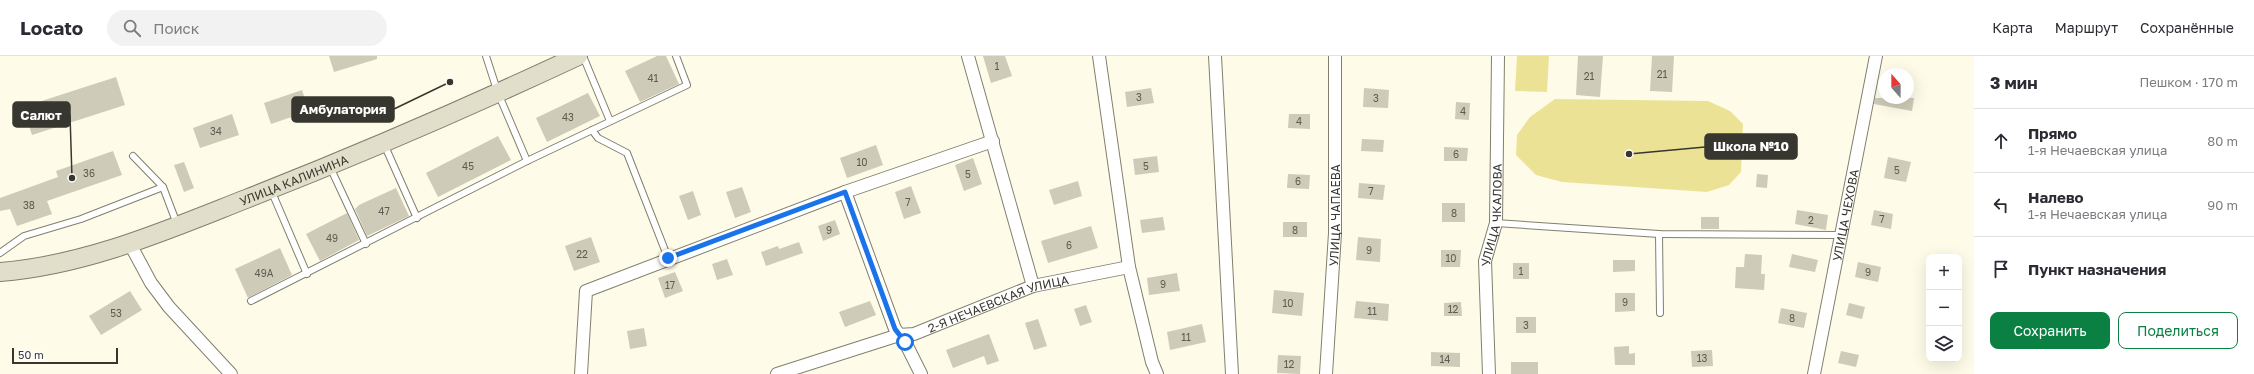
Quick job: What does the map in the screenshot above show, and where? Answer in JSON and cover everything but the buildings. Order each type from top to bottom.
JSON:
[{"type":"main road","name":"УЛИЦА КАЛИНИНА","points":[[0,272],[24,270],[79,258],[130,244],[329,165],[498,93],[578,56]]},
{"type":"street","points":[[968,56],[1033,286]]},
{"type":"street","points":[[1099,56],[1129,267],[1152,362],[1157,374]]},
{"type":"street","points":[[1216,56],[1232,374]]},
{"type":"street","name":"УЛИЦА ЧАПАЕВА","points":[[1326,374],[1335,233],[1335,56]]},
{"type":"street","name":"УЛИЦА ЧКАЛОВА","points":[[1488,374],[1486,261],[1496,223],[1498,56]]},
{"type":"street","name":"УЛИЦА ЧЕХОВА","points":[[1814,374],[1876,56]]},
{"type":"street","points":[[581,374],[586,291],[668,258],[845,192],[993,141]]},
{"type":"street","points":[[845,192],[895,329],[905,342],[921,374]]},
{"type":"street","points":[[130,244],[152,283],[169,307],[231,374]]},
{"type":"street","name":"2-Я НЕЧАЕВСКАЯ УЛИЦА","points":[[777,374],[899,335],[914,334],[1033,286],[1129,267]]},
{"type":"lane","points":[[486,56],[498,93],[528,161]]},
{"type":"lane","points":[[582,56],[610,121]]},
{"type":"lane","points":[[251,301],[308,274],[528,161],[687,85],[676,56]]},
{"type":"lane","points":[[592,130],[598,138],[627,153],[668,258]]},
{"type":"lane","points":[[382,142],[417,218]]},
{"type":"lane","points":[[134,156],[163,187],[178,226]]},
{"type":"lane","points":[[329,165],[366,244]]},
{"type":"lane","points":[[0,253],[24,236],[81,219],[163,187]]},
{"type":"lane","points":[[271,189],[308,274]]},
{"type":"lane","points":[[1496,223],[1659,234],[1842,235]]},
{"type":"lane","points":[[1659,234],[1660,313]]},
{"type":"shaded area","points":[[1517,56],[1549,56],[1547,92],[1515,91]]},
{"type":"shaded area","points":[[1555,99],[1708,101],[1730,111],[1743,124],[1741,172],[1729,185],[1707,192],[1562,182],[1536,175],[1516,155],[1517,135],[1530,117]]},
{"type":"place","name":"Амбулатория","points":[[450,82]]},
{"type":"place","name":"Школа №10","points":[[1629,154]]},
{"type":"place","name":"Салют","points":[[72,178]]},
{"type":"route","points":[[668,258],[845,192],[895,329],[905,342]]}]
